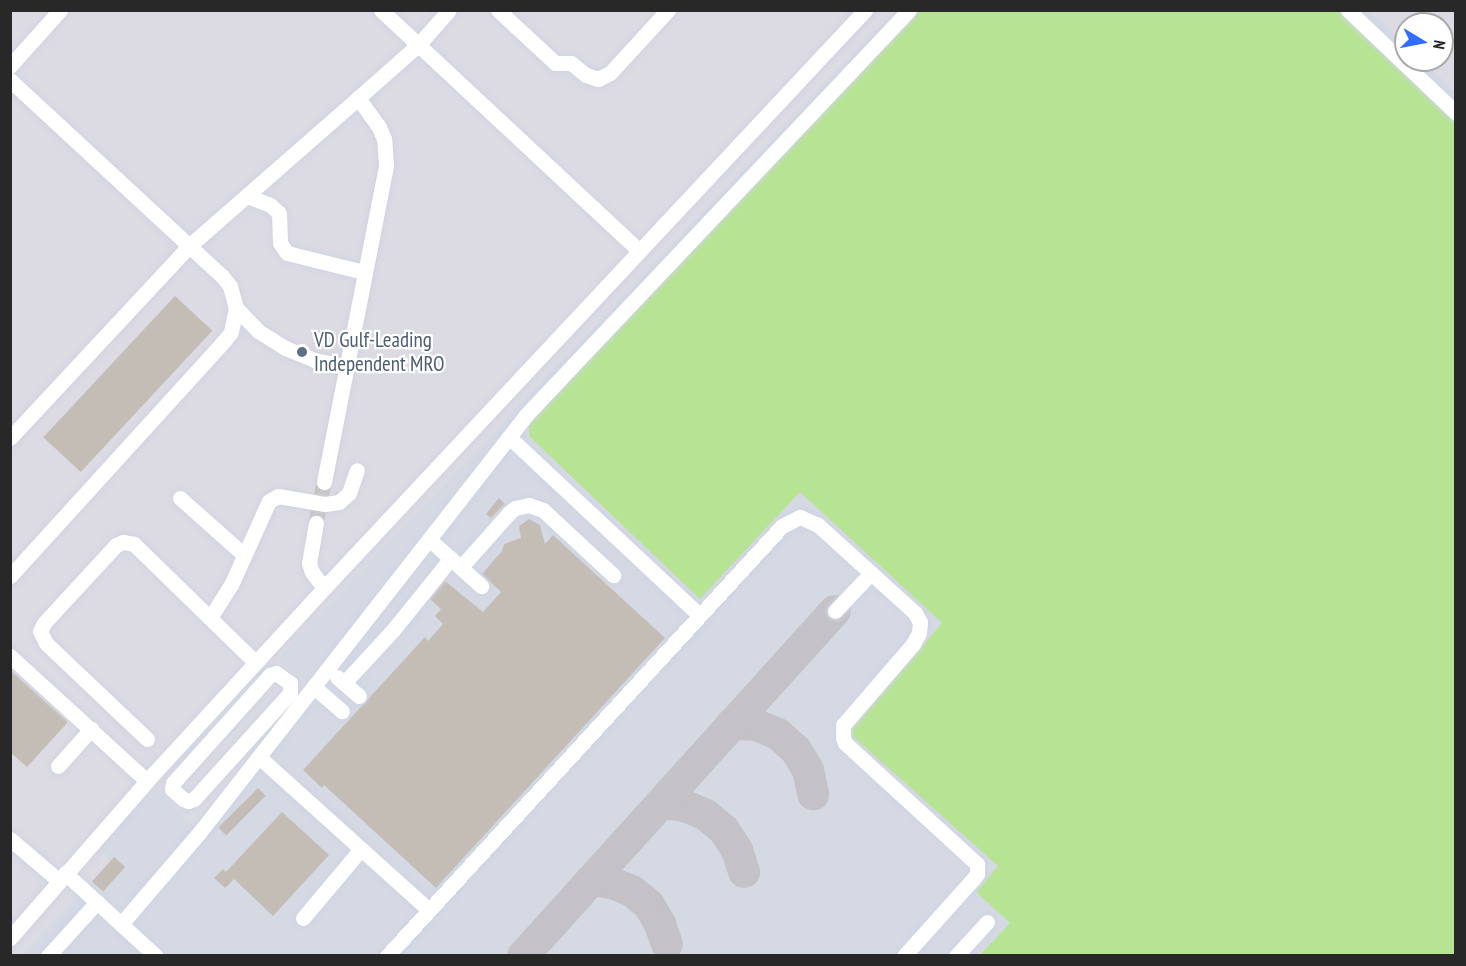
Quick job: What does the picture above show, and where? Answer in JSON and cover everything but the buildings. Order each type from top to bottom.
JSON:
[{"type":"lane","points":[[10,66],[60,10]]},
{"type":"lane","points":[[381,10],[639,251]]},
{"type":"lane","points":[[12,435],[189,246],[419,44],[449,10]]},
{"type":"lane","points":[[498,10],[555,63],[572,63],[586,75],[598,79],[610,73],[668,10]]},
{"type":"lane","points":[[10,938],[151,776],[324,588],[865,10]]},
{"type":"lane","points":[[121,924],[192,842],[509,437],[543,397],[909,10]]},
{"type":"lane","points":[[1348,10],[1455,113]]},
{"type":"lane","points":[[10,80],[222,276],[230,286],[236,308],[231,332],[224,342],[10,576]]},
{"type":"lane","points":[[324,482],[386,152],[379,127],[358,98]]},
{"type":"lane","points":[[247,196],[270,205],[279,213],[280,243],[287,253],[364,272]]},
{"type":"lane","points":[[236,308],[258,331],[285,348],[314,360],[345,366]]},
{"type":"lane","points":[[509,437],[699,615]]},
{"type":"lane","points":[[210,618],[227,593],[266,505],[273,497],[284,496],[325,504],[339,502],[350,493],[357,470]]},
{"type":"lane","points":[[180,498],[244,555]]},
{"type":"lane","points":[[344,683],[456,563],[509,513],[530,505],[543,510],[613,575]]},
{"type":"lane","points":[[387,956],[699,615],[782,526],[793,518],[813,520],[915,612],[920,627],[912,644],[843,725],[845,743],[971,855],[978,869],[973,879],[904,956]]},
{"type":"lane","points":[[316,523],[309,563],[312,572],[324,588]]},
{"type":"lane","points":[[430,540],[481,586]]},
{"type":"lane","points":[[147,739],[41,636],[41,627],[116,545],[123,542],[134,544],[256,663]]},
{"type":"lane","points":[[835,611],[871,573]]},
{"type":"lane","points":[[372,613],[393,630]]},
{"type":"lane","points":[[10,656],[91,729],[151,776],[172,787],[185,801],[194,799],[290,693],[291,686],[285,677],[276,673],[270,675],[172,787]]},
{"type":"lane","points":[[328,669],[359,696]]},
{"type":"lane","points":[[314,687],[342,711]]},
{"type":"lane","points":[[58,766],[91,729]]},
{"type":"lane","points":[[259,757],[429,910]]},
{"type":"lane","points":[[10,839],[97,902],[156,956]]},
{"type":"lane","points":[[303,918],[361,849]]},
{"type":"lane","points":[[48,956],[97,902]]},
{"type":"lane","points":[[956,956],[987,922]]},
{"type":"shaded area","points":[[10,11],[895,11],[278,658],[309,685],[194,826],[153,788],[98,848],[111,861],[21,956],[10,955]]},
{"type":"shaded area","points":[[895,11],[1371,11],[1394,33],[1394,72],[1435,72],[1455,91],[1455,955],[21,956],[111,861],[98,848],[154,788],[194,826],[309,685],[278,658]]},
{"type":"shaded area","points":[[1371,11],[1455,11],[1455,91],[1435,72],[1454,72],[1454,12],[1394,12],[1394,33]]},
{"type":"green space","points":[[916,11],[1343,11],[1394,60],[1394,72],[1407,72],[1455,118],[1455,955],[980,955],[1010,923],[976,892],[998,866],[849,733],[942,623],[800,492],[700,599],[529,436],[529,421]]},
{"type":"taxiway","points":[[523,956],[835,611]]},
{"type":"taxiway","points":[[732,724],[756,725],[778,734],[796,750],[808,770],[813,794]]},
{"type":"taxiway","points":[[662,803],[685,806],[706,815],[724,830],[737,850],[744,872]]},
{"type":"taxiway","points":[[591,880],[612,883],[632,891],[649,905],[660,924],[667,944]]},
{"type":"tunnel","points":[[316,523],[324,482]]},
{"type":"place","name":"VD Gulf-Leading Independent MRO","points":[[302,352]]}]
